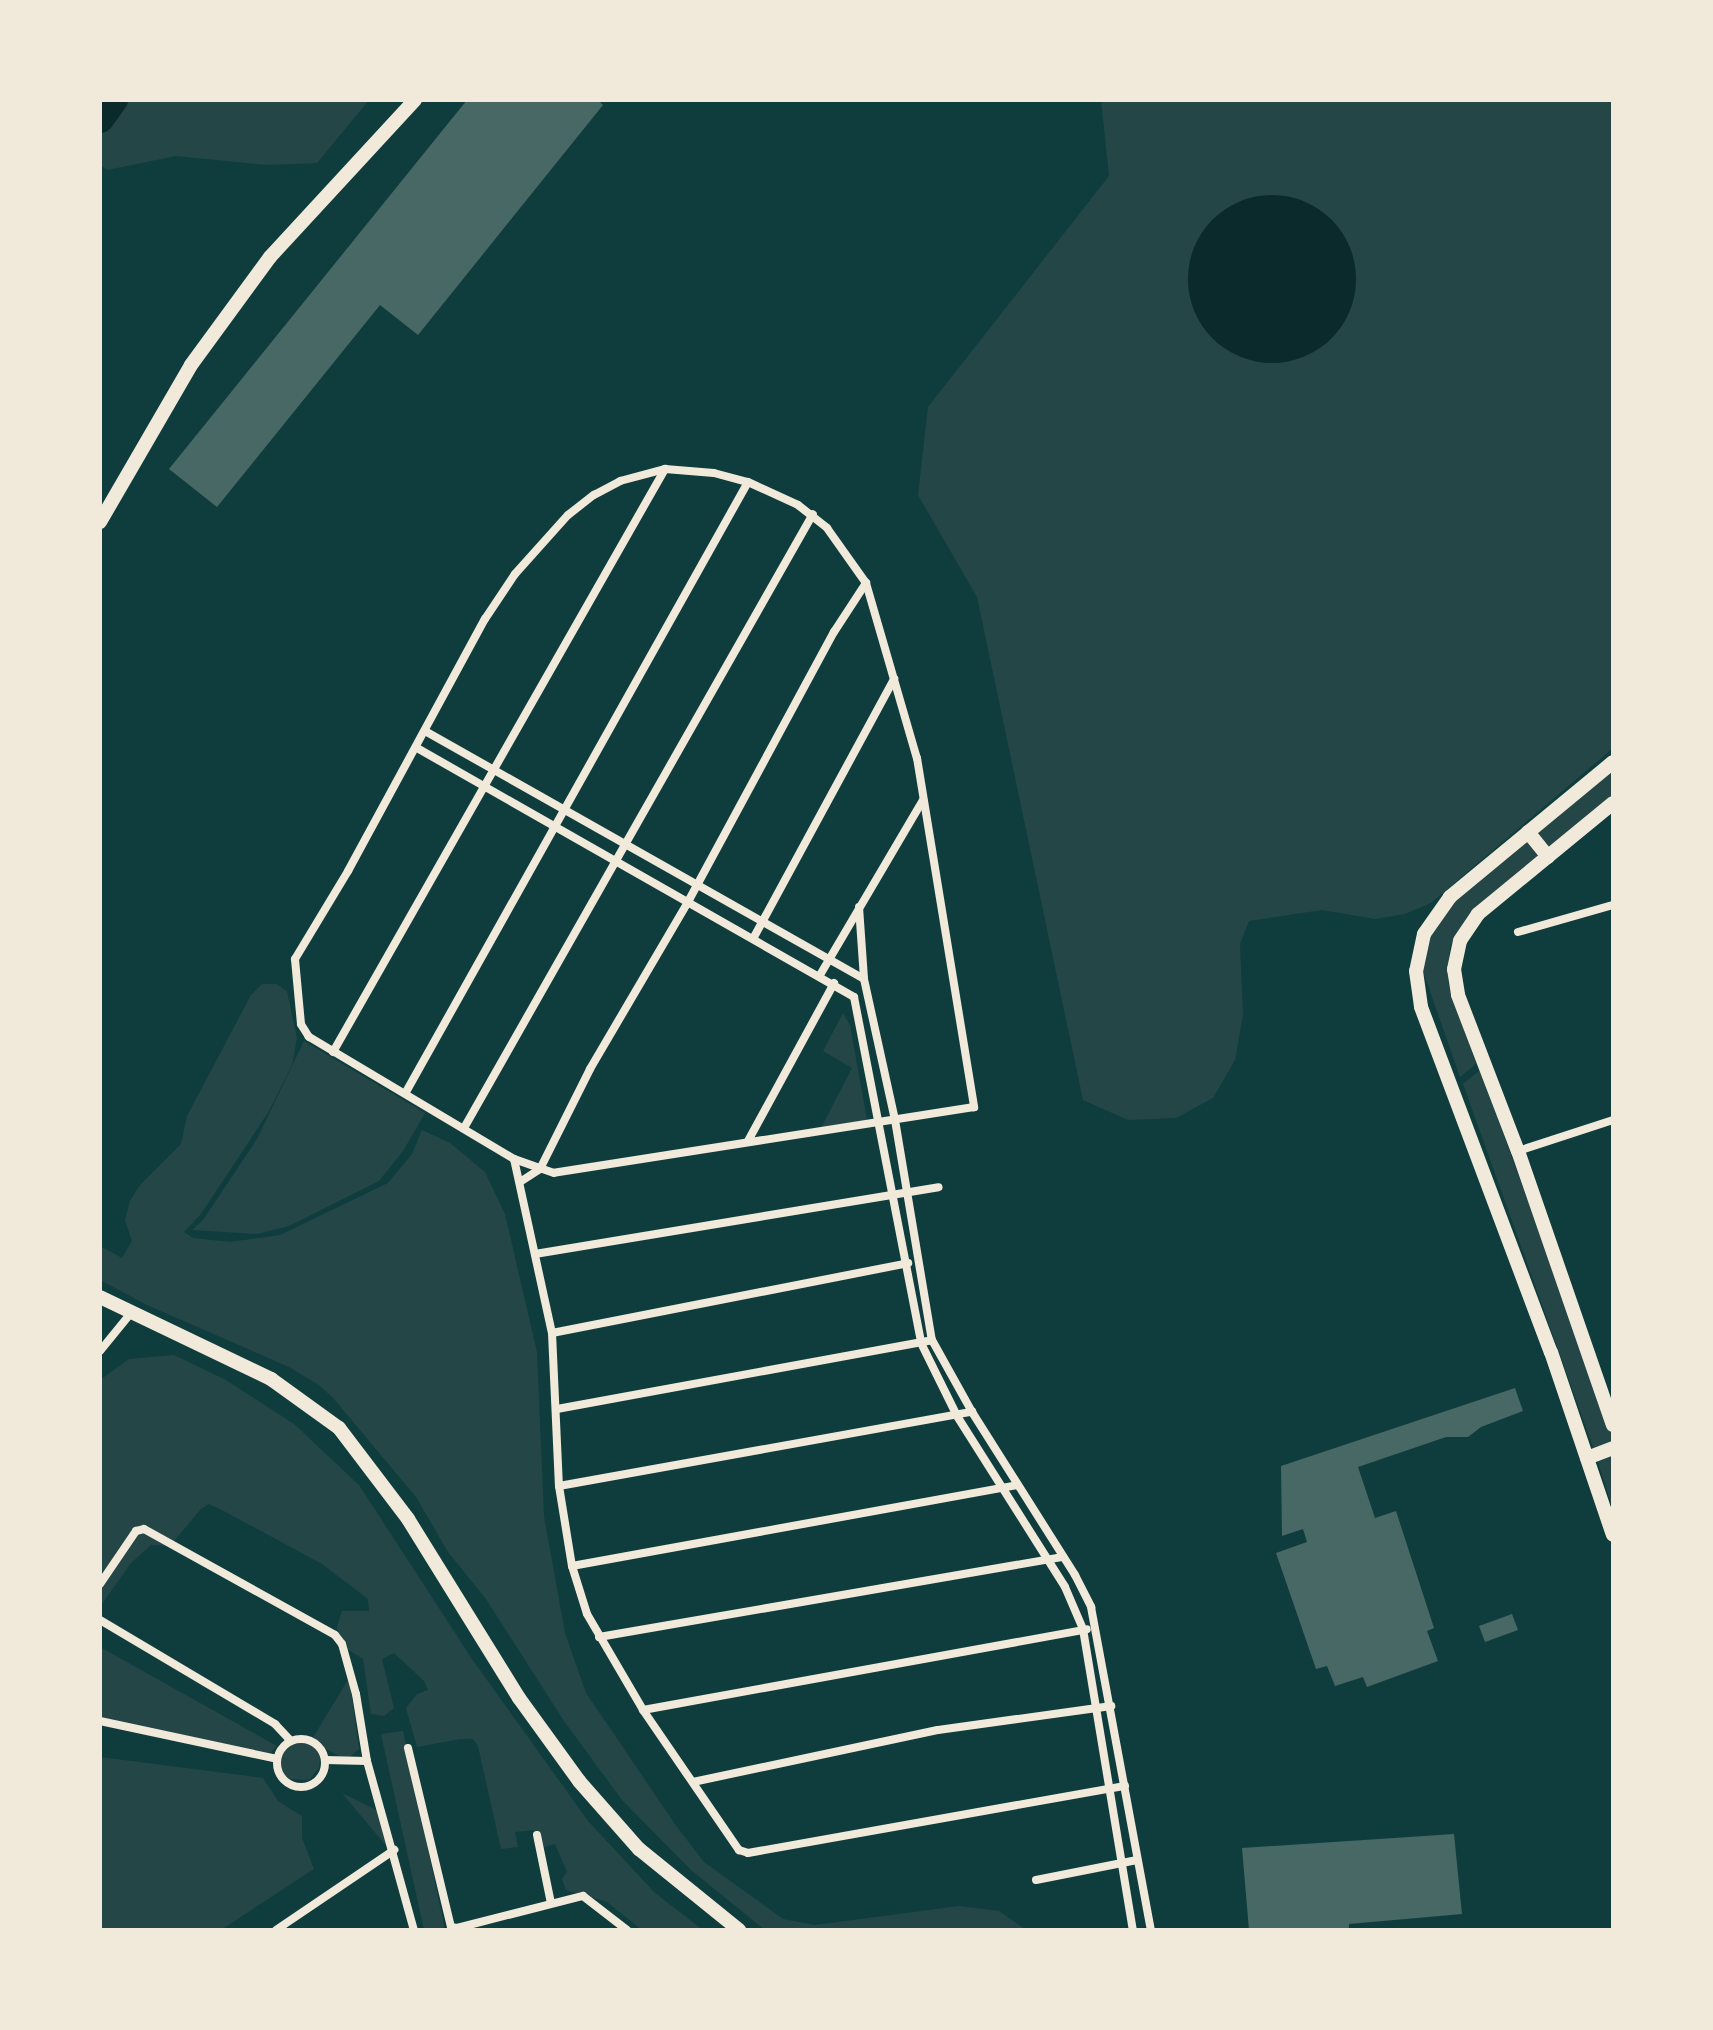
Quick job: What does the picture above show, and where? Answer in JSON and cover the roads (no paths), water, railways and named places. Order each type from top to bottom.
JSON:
[{"type":"main road","points":[[100,522],[191,365],[270,257],[415,100]]},
{"type":"main road","points":[[1613,762],[1450,897],[1430,922],[1419,946],[1417,982],[1421,1007],[1489,1182],[1613,1535]]},
{"type":"main road","points":[[1613,803],[1471,922],[1455,959],[1458,995],[1518,1151],[1613,1425]]},
{"type":"main road","points":[[1528,832],[1548,857]]},
{"type":"main road","points":[[100,1297],[271,1379],[339,1428],[401,1508],[519,1698],[579,1781],[639,1849],[739,1930]]},
{"type":"main road","points":[[1587,1458],[1613,1448]]},
{"type":"street","points":[[333,1052],[495,773],[665,469]]},
{"type":"street","points":[[665,469],[705,472],[748,482],[813,514],[866,583],[917,758],[974,1107],[554,1173],[514,1159],[406,1092],[333,1052],[302,1029],[295,961],[417,748],[485,619],[515,574],[546,538],[594,495],[620,481],[665,469]]},
{"type":"street","points":[[406,1092],[748,482]]},
{"type":"street","points":[[464,1128],[813,514]]},
{"type":"street","points":[[520,1182],[540,1169],[590,1069],[697,886],[834,632],[866,583]]},
{"type":"street","points":[[754,937],[894,679]]},
{"type":"street","points":[[425,731],[864,979]]},
{"type":"street","points":[[417,748],[834,983],[856,1002],[921,1343],[957,1416],[1076,1606],[1083,1629],[1133,1930]]},
{"type":"street","points":[[820,975],[923,799]]},
{"type":"street","points":[[1518,932],[1613,905]]},
{"type":"street","points":[[859,907],[864,979],[895,1120],[932,1340],[1016,1485],[1085,1592],[1096,1627],[1151,1930]]},
{"type":"street","points":[[748,1141],[834,983]]},
{"type":"street","points":[[1518,1151],[1613,1120]]},
{"type":"street","points":[[514,1159],[552,1333],[559,1486],[572,1566],[599,1637],[643,1710],[739,1850],[748,1853],[1125,1786]]},
{"type":"street","points":[[535,1254],[938,1187]]},
{"type":"street","points":[[552,1333],[917,1261]]},
{"type":"street","points":[[100,1351],[131,1313]]},
{"type":"street","points":[[557,1409],[932,1340]]},
{"type":"street","points":[[559,1486],[972,1412]]},
{"type":"street","points":[[572,1566],[1016,1485]]},
{"type":"street","points":[[100,1584],[136,1531],[144,1529],[335,1635],[342,1644],[356,1694],[367,1761],[414,1930]]},
{"type":"street","points":[[599,1637],[1063,1557]]},
{"type":"street","points":[[100,1620],[275,1724],[291,1741],[313,1742],[325,1760]]},
{"type":"street","points":[[643,1710],[1096,1627]]},
{"type":"street","points":[[693,1782],[938,1730],[1111,1706]]},
{"type":"street","points":[[100,1721],[277,1759]]},
{"type":"street","points":[[291,1741],[277,1759],[279,1774],[297,1787],[318,1781],[325,1760]]},
{"type":"street","points":[[408,1748],[451,1927],[586,1896],[627,1930]]},
{"type":"street","points":[[325,1760],[367,1761]]},
{"type":"street","points":[[537,1835],[551,1903]]},
{"type":"street","points":[[276,1930],[394,1850]]},
{"type":"street","points":[[1036,1880],[1137,1860]]},
{"type":"waterway","points":[[100,119],[114,100]]}]
